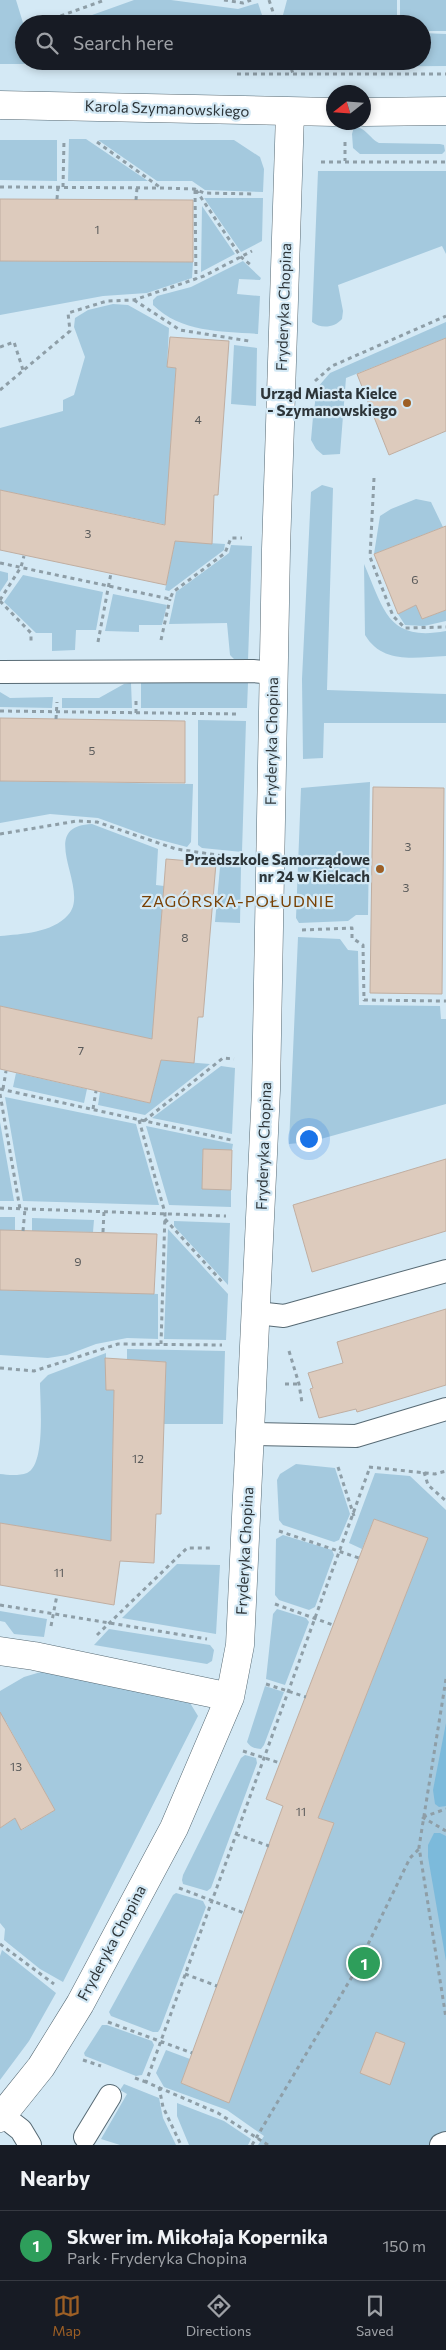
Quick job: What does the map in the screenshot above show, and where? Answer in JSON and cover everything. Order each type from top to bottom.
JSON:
[{"type":"street","name":"Karola Szymanowskiego","points":[[0,105],[290,113],[326,112]]},
{"type":"street","points":[[371,112],[446,111]]},
{"type":"street","name":"Fryderyka Chopina","points":[[1,2117],[42,2068],[84,1998],[174,1828],[230,1697],[240,1645],[266,1090],[276,549],[290,113]]},
{"type":"street","points":[[0,1651],[34,1656],[230,1697]]},
{"type":"lane","points":[[0,672],[253,671],[273,673]]},
{"type":"lane","points":[[257,1313],[284,1316],[446,1271]]},
{"type":"lane","points":[[251,1434],[356,1436],[446,1409]]},
{"type":"lane","points":[[85,2137],[110,2096]]},
{"type":"lane","points":[[1,2117],[20,2130],[30,2145]]},
{"type":"lane","points":[[441,2145],[446,2143]]},
{"type":"path","points":[[63,15],[105,0]]},
{"type":"path","points":[[224,0],[243,3],[251,0]]},
{"type":"path","points":[[269,0],[274,15]]},
{"type":"path","points":[[292,70],[293,74]]},
{"type":"path","points":[[230,74],[446,74]]},
{"type":"path","points":[[63,187],[64,133]]},
{"type":"path","points":[[92,138],[162,188]]},
{"type":"path","points":[[317,167],[320,162],[345,161],[446,162]]},
{"type":"path","points":[[0,187],[162,188],[195,189],[204,193],[260,194]]},
{"type":"path","points":[[57,200],[58,187]]},
{"type":"path","points":[[136,200],[137,188]]},
{"type":"path","points":[[195,189],[196,279]]},
{"type":"path","points":[[0,390],[70,331],[68,312],[107,301],[134,300],[196,279],[241,257],[195,189]]},
{"type":"path","points":[[134,300],[180,330],[252,342]]},
{"type":"path","points":[[312,384],[332,366],[446,316]]},
{"type":"path","points":[[0,347],[14,342],[24,370]]},
{"type":"path","points":[[374,478],[370,556],[393,616],[405,628],[446,626]]},
{"type":"path","points":[[165,624],[173,592],[225,553],[231,538]]},
{"type":"path","points":[[24,556],[21,567],[0,601],[31,633]]},
{"type":"path","points":[[0,563],[170,599]]},
{"type":"path","points":[[94,672],[111,573]]},
{"type":"path","points":[[0,711],[232,714]]},
{"type":"path","points":[[56,711],[56,719]]},
{"type":"path","points":[[133,713],[133,720]]},
{"type":"path","points":[[0,834],[76,821],[97,822],[176,850],[242,858]]},
{"type":"path","points":[[297,930],[352,928],[352,938],[363,945],[364,1000],[446,1001]]},
{"type":"path","points":[[142,1120],[224,1058],[242,1059]]},
{"type":"path","points":[[6,1071],[1,1089],[220,1137]]},
{"type":"path","points":[[93,1109],[96,1091]]},
{"type":"path","points":[[0,1094],[20,1209]]},
{"type":"path","points":[[142,1120],[165,1213],[161,1344]]},
{"type":"path","points":[[0,1208],[104,1210],[229,1216]]},
{"type":"path","points":[[23,1231],[25,1209]]},
{"type":"path","points":[[103,1232],[104,1210]]},
{"type":"path","points":[[165,1219],[228,1289]]},
{"type":"path","points":[[286,1342],[299,1384]]},
{"type":"path","points":[[0,1368],[34,1370],[118,1344],[224,1345]]},
{"type":"path","points":[[336,1463],[354,1516]]},
{"type":"path","points":[[268,2145],[218,2113],[146,2082],[339,1551],[354,1516],[370,1467]]},
{"type":"path","points":[[424,1472],[428,1485],[446,1501]]},
{"type":"path","points":[[270,1528],[359,1558]]},
{"type":"path","points":[[94,1638],[187,1548],[216,1548]]},
{"type":"path","points":[[51,1629],[57,1595]]},
{"type":"path","points":[[268,1601],[333,1625]]},
{"type":"path","points":[[0,1605],[203,1639]]},
{"type":"path","points":[[446,1679],[422,1817],[419,1849],[446,2018]]},
{"type":"path","points":[[259,1682],[306,1697]]},
{"type":"path","points":[[235,1748],[280,1763]]},
{"type":"path","points":[[422,1817],[446,1809]]},
{"type":"path","points":[[422,1817],[446,1831]]},
{"type":"path","points":[[236,1834],[269,1846]]},
{"type":"path","points":[[252,2145],[353,1976],[410,1858],[419,1849]]},
{"type":"path","points":[[172,1885],[244,1913]]},
{"type":"path","points":[[0,1944],[49,1980]]},
{"type":"path","points":[[185,1974],[217,1986]]},
{"type":"path","points":[[99,2019],[192,2053]]},
{"type":"path","points":[[74,2057],[110,2069]]},
{"type":"path","points":[[159,2087],[163,2107],[181,2145]]},
{"type":"shaded area","points":[[0,0],[16,0],[21,15],[15,15],[15,64],[0,64]]},
{"type":"shaded area","points":[[134,0],[171,0],[238,9],[258,3],[262,15],[92,15]]},
{"type":"shaded area","points":[[287,0],[397,0],[397,15],[283,15]]},
{"type":"shaded area","points":[[400,0],[446,0],[446,31],[431,31],[431,15],[400,15]]},
{"type":"shaded area","points":[[431,33],[446,34],[446,66],[431,66]]},
{"type":"shaded area","points":[[353,130],[364,130],[379,143],[440,144],[444,145],[445,151],[442,154],[360,154],[353,148]]},
{"type":"shaded area","points":[[69,139],[86,139],[148,181],[68,181]]},
{"type":"shaded area","points":[[0,140],[57,140],[57,181],[0,180]]},
{"type":"shaded area","points":[[98,140],[234,140],[260,157],[264,169],[263,192],[205,190],[192,181],[157,181]]},
{"type":"shaded area","points":[[318,171],[446,171],[446,254],[442,246],[338,285],[343,311],[342,319],[331,326],[319,326],[312,322]]},
{"type":"shaded area","points":[[204,198],[263,198],[262,241],[241,252]]},
{"type":"shaded area","points":[[202,206],[235,254],[201,272]]},
{"type":"shaded area","points":[[0,261],[193,262],[192,278],[147,293],[103,296],[0,315]]},
{"type":"shaded area","points":[[243,261],[261,278],[260,280],[239,279],[237,294],[260,296],[258,334],[216,331],[189,326],[164,314],[153,305],[153,300],[157,296],[191,287]]},
{"type":"shaded area","points":[[113,304],[128,305],[169,328],[167,367],[176,368],[169,473],[172,526],[0,490],[0,428],[63,411],[63,400],[74,395],[85,357],[74,327],[75,318],[88,310]]},
{"type":"shaded area","points":[[446,322],[446,338],[346,378],[340,454],[323,455],[316,449],[311,440],[317,388],[330,373]]},
{"type":"shaded area","points":[[234,345],[257,348],[256,406],[231,404]]},
{"type":"shaded area","points":[[322,485],[333,488],[327,690],[446,694],[446,723],[324,723],[323,758],[303,759],[302,679],[311,492]]},
{"type":"shaded area","points":[[416,499],[431,502],[443,527],[374,554],[380,516],[391,509]]},
{"type":"shaded area","points":[[175,541],[225,544],[224,550],[169,591],[165,590]]},
{"type":"shaded area","points":[[231,545],[252,546],[248,660],[236,661],[230,655],[227,623],[169,624],[176,592],[229,553]]},
{"type":"shaded area","points":[[364,564],[383,608],[390,619],[411,632],[446,631],[446,656],[401,657],[381,651],[372,645],[365,635]]},
{"type":"shaded area","points":[[0,571],[8,573],[8,580],[0,592]]},
{"type":"shaded area","points":[[23,575],[103,592],[96,630],[76,630],[75,650],[52,651],[52,633],[36,633],[4,602]]},
{"type":"shaded area","points":[[113,594],[167,605],[162,625],[139,625],[139,632],[105,631]]},
{"type":"shaded area","points":[[416,605],[422,619],[446,610],[446,621],[424,626],[405,625],[398,614]]},
{"type":"shaded area","points":[[131,683],[132,708],[62,708],[62,698],[99,698],[124,684]]},
{"type":"shaded area","points":[[141,683],[248,683],[247,708],[141,708]]},
{"type":"shaded area","points":[[0,692],[10,698],[53,697],[52,708],[0,707]]},
{"type":"shaded area","points":[[198,720],[246,721],[242,852],[202,848],[198,845]]},
{"type":"shaded area","points":[[0,781],[193,784],[191,842],[187,847],[153,838],[98,818],[50,814],[0,823]]},
{"type":"shaded area","points":[[370,782],[368,915],[356,915],[348,921],[299,923],[296,918],[301,788]]},
{"type":"shaded area","points":[[92,824],[158,849],[156,885],[164,886],[156,990],[159,1041],[0,1006],[0,936],[36,932],[54,926],[68,915],[74,904],[74,891],[65,847],[67,836],[75,827]]},
{"type":"shaded area","points":[[229,863],[238,864],[241,867],[240,923],[215,922],[220,867]]},
{"type":"shaded area","points":[[298,937],[340,939],[348,950],[358,951],[359,1005],[440,1006],[441,1019],[446,1019],[446,1104],[310,1142],[289,1144]]},
{"type":"shaded area","points":[[161,1060],[210,1064],[145,1115],[98,1105],[100,1092],[150,1103]]},
{"type":"shaded area","points":[[221,1066],[235,1068],[232,1134],[152,1118]]},
{"type":"shaded area","points":[[16,1073],[87,1089],[84,1103],[13,1087]]},
{"type":"shaded area","points":[[5,1097],[136,1124],[159,1205],[23,1201]]},
{"type":"shaded area","points":[[0,1122],[14,1201],[0,1201]]},
{"type":"shaded area","points":[[146,1126],[233,1144],[232,1150],[203,1150],[202,1188],[231,1190],[231,1207],[169,1205]]},
{"type":"shaded area","points":[[0,1217],[15,1217],[15,1230],[0,1230]]},
{"type":"shaded area","points":[[32,1218],[94,1220],[93,1232],[32,1231]]},
{"type":"shaded area","points":[[174,1221],[230,1223],[228,1285],[174,1226]]},
{"type":"shaded area","points":[[168,1229],[228,1294],[226,1340],[164,1339]]},
{"type":"shaded area","points":[[0,1290],[158,1294],[158,1339],[127,1338],[96,1344],[67,1355],[48,1358],[0,1355]]},
{"type":"shaded area","points":[[127,1349],[225,1351],[223,1424],[164,1424],[166,1362],[127,1360]]},
{"type":"shaded area","points":[[106,1353],[106,1389],[114,1390],[112,1494],[116,1542],[0,1523],[0,1474],[17,1475],[27,1473],[33,1468],[37,1458],[41,1432],[40,1383],[48,1375]]},
{"type":"shaded area","points":[[296,1464],[335,1468],[350,1514],[339,1540],[334,1542],[283,1525],[279,1520],[277,1480],[280,1474]]},
{"type":"shaded area","points":[[375,1473],[410,1476],[446,1510],[446,2145],[258,2145],[264,2136],[227,2110],[164,2087],[156,2073],[166,2050],[190,2059],[181,2083],[229,2102],[334,1823],[318,1818],[428,1538],[374,1519],[362,1549],[349,1543]]},
{"type":"shaded area","points":[[283,1535],[332,1550],[334,1555],[315,1607],[309,1610],[279,1600],[275,1595],[276,1539]]},
{"type":"shaded area","points":[[177,1564],[220,1565],[216,1634],[122,1618]]},
{"type":"shaded area","points":[[277,1609],[306,1618],[309,1622],[285,1685],[266,1679],[273,1614]]},
{"type":"shaded area","points":[[0,1611],[47,1619],[44,1637],[14,1634],[5,1622],[0,1621]]},
{"type":"shaded area","points":[[109,1629],[210,1645],[214,1650],[212,1661],[207,1664],[94,1645]]},
{"type":"shaded area","points":[[44,1671],[187,1698],[198,1716],[63,1982],[40,1969],[4,1940],[5,1929],[0,1923],[0,1828],[15,1818],[22,1830],[55,1810],[6,1722],[0,1725],[0,1691],[24,1677]]},
{"type":"shaded area","points":[[265,1686],[284,1692],[264,1745],[259,1749],[247,1742]]},
{"type":"shaded area","points":[[446,1723],[446,1806],[439,1807],[435,1804],[433,1790]]},
{"type":"shaded area","points":[[245,1755],[256,1758],[257,1763],[211,1888],[207,1891],[183,1884],[183,1875],[241,1758]]},
{"type":"shaded area","points":[[434,1833],[446,1836],[446,1961],[428,1857],[428,1845]]},
{"type":"shaded area","points":[[176,1893],[203,1901],[206,1907],[160,2029],[158,2032],[153,2032],[111,2016],[109,2012],[173,1895]]},
{"type":"shaded area","points":[[2,1950],[56,1993],[29,2041],[0,2080],[0,1956]]},
{"type":"shaded area","points":[[102,2025],[107,2025],[152,2041],[154,2045],[142,2075],[136,2076],[85,2056],[84,2053]]},
{"type":"shaded area","points":[[124,2084],[159,2098],[163,2118],[176,2145],[120,2145],[101,2139],[127,2094],[120,2090]]},
{"type":"shaded area","points":[[177,2103],[224,2121],[251,2139],[248,2145],[189,2145],[177,2116]]},
{"type":"building","points":[[0,199],[193,200],[193,262],[0,261]]},
{"type":"building","points":[[170,337],[229,341],[218,495],[214,495],[212,544],[175,541],[166,585],[0,550],[0,490],[165,525],[176,368],[167,367]]},
{"type":"building","name":"Urząd Miasta Kielce - Szymanowskiego","points":[[446,338],[446,431],[389,455],[357,374]]},
{"type":"building","points":[[446,526],[446,610],[422,619],[416,605],[398,614],[374,554]]},
{"type":"building","points":[[0,718],[185,721],[185,783],[0,781]]},
{"type":"building","points":[[373,787],[444,788],[442,994],[370,993]]},
{"type":"building","points":[[166,859],[216,863],[203,1017],[198,1017],[194,1063],[161,1060],[150,1103],[0,1069],[0,1006],[152,1039]]},
{"type":"building","points":[[203,1149],[232,1150],[231,1190],[202,1189]]},
{"type":"building","points":[[446,1159],[446,1231],[312,1272],[293,1205]]},
{"type":"building","points":[[0,1230],[157,1234],[154,1294],[0,1290]]},
{"type":"building","points":[[446,1309],[446,1385],[357,1412],[356,1409],[319,1418],[310,1389],[313,1388],[308,1373],[343,1363],[337,1342]]},
{"type":"building","points":[[105,1358],[166,1362],[161,1514],[156,1514],[154,1563],[120,1561],[114,1605],[0,1585],[0,1523],[111,1541],[114,1390],[106,1390]]},
{"type":"building","points":[[374,1519],[428,1538],[318,1818],[334,1823],[229,2103],[181,2083],[283,1806],[266,1799]]},
{"type":"building","points":[[0,1712],[55,1810],[21,1830],[15,1818],[0,1828]]},
{"type":"building","points":[[376,2032],[405,2043],[390,2085],[360,2073]]},
{"type":"place","name":"Urząd Miasta Kielce - Szymanowskiego","points":[[407,403]]},
{"type":"place","name":"Przedszkole Samorządowe nr 24 w Kielcach","points":[[380,869]]},
{"type":"place","name":"Skwer im. Mikołaja Kopernika","points":[[364,1963]]},
{"type":"district","name":"ZAGÓRSKA-POŁUDNIE","points":[[238,901]]}]
